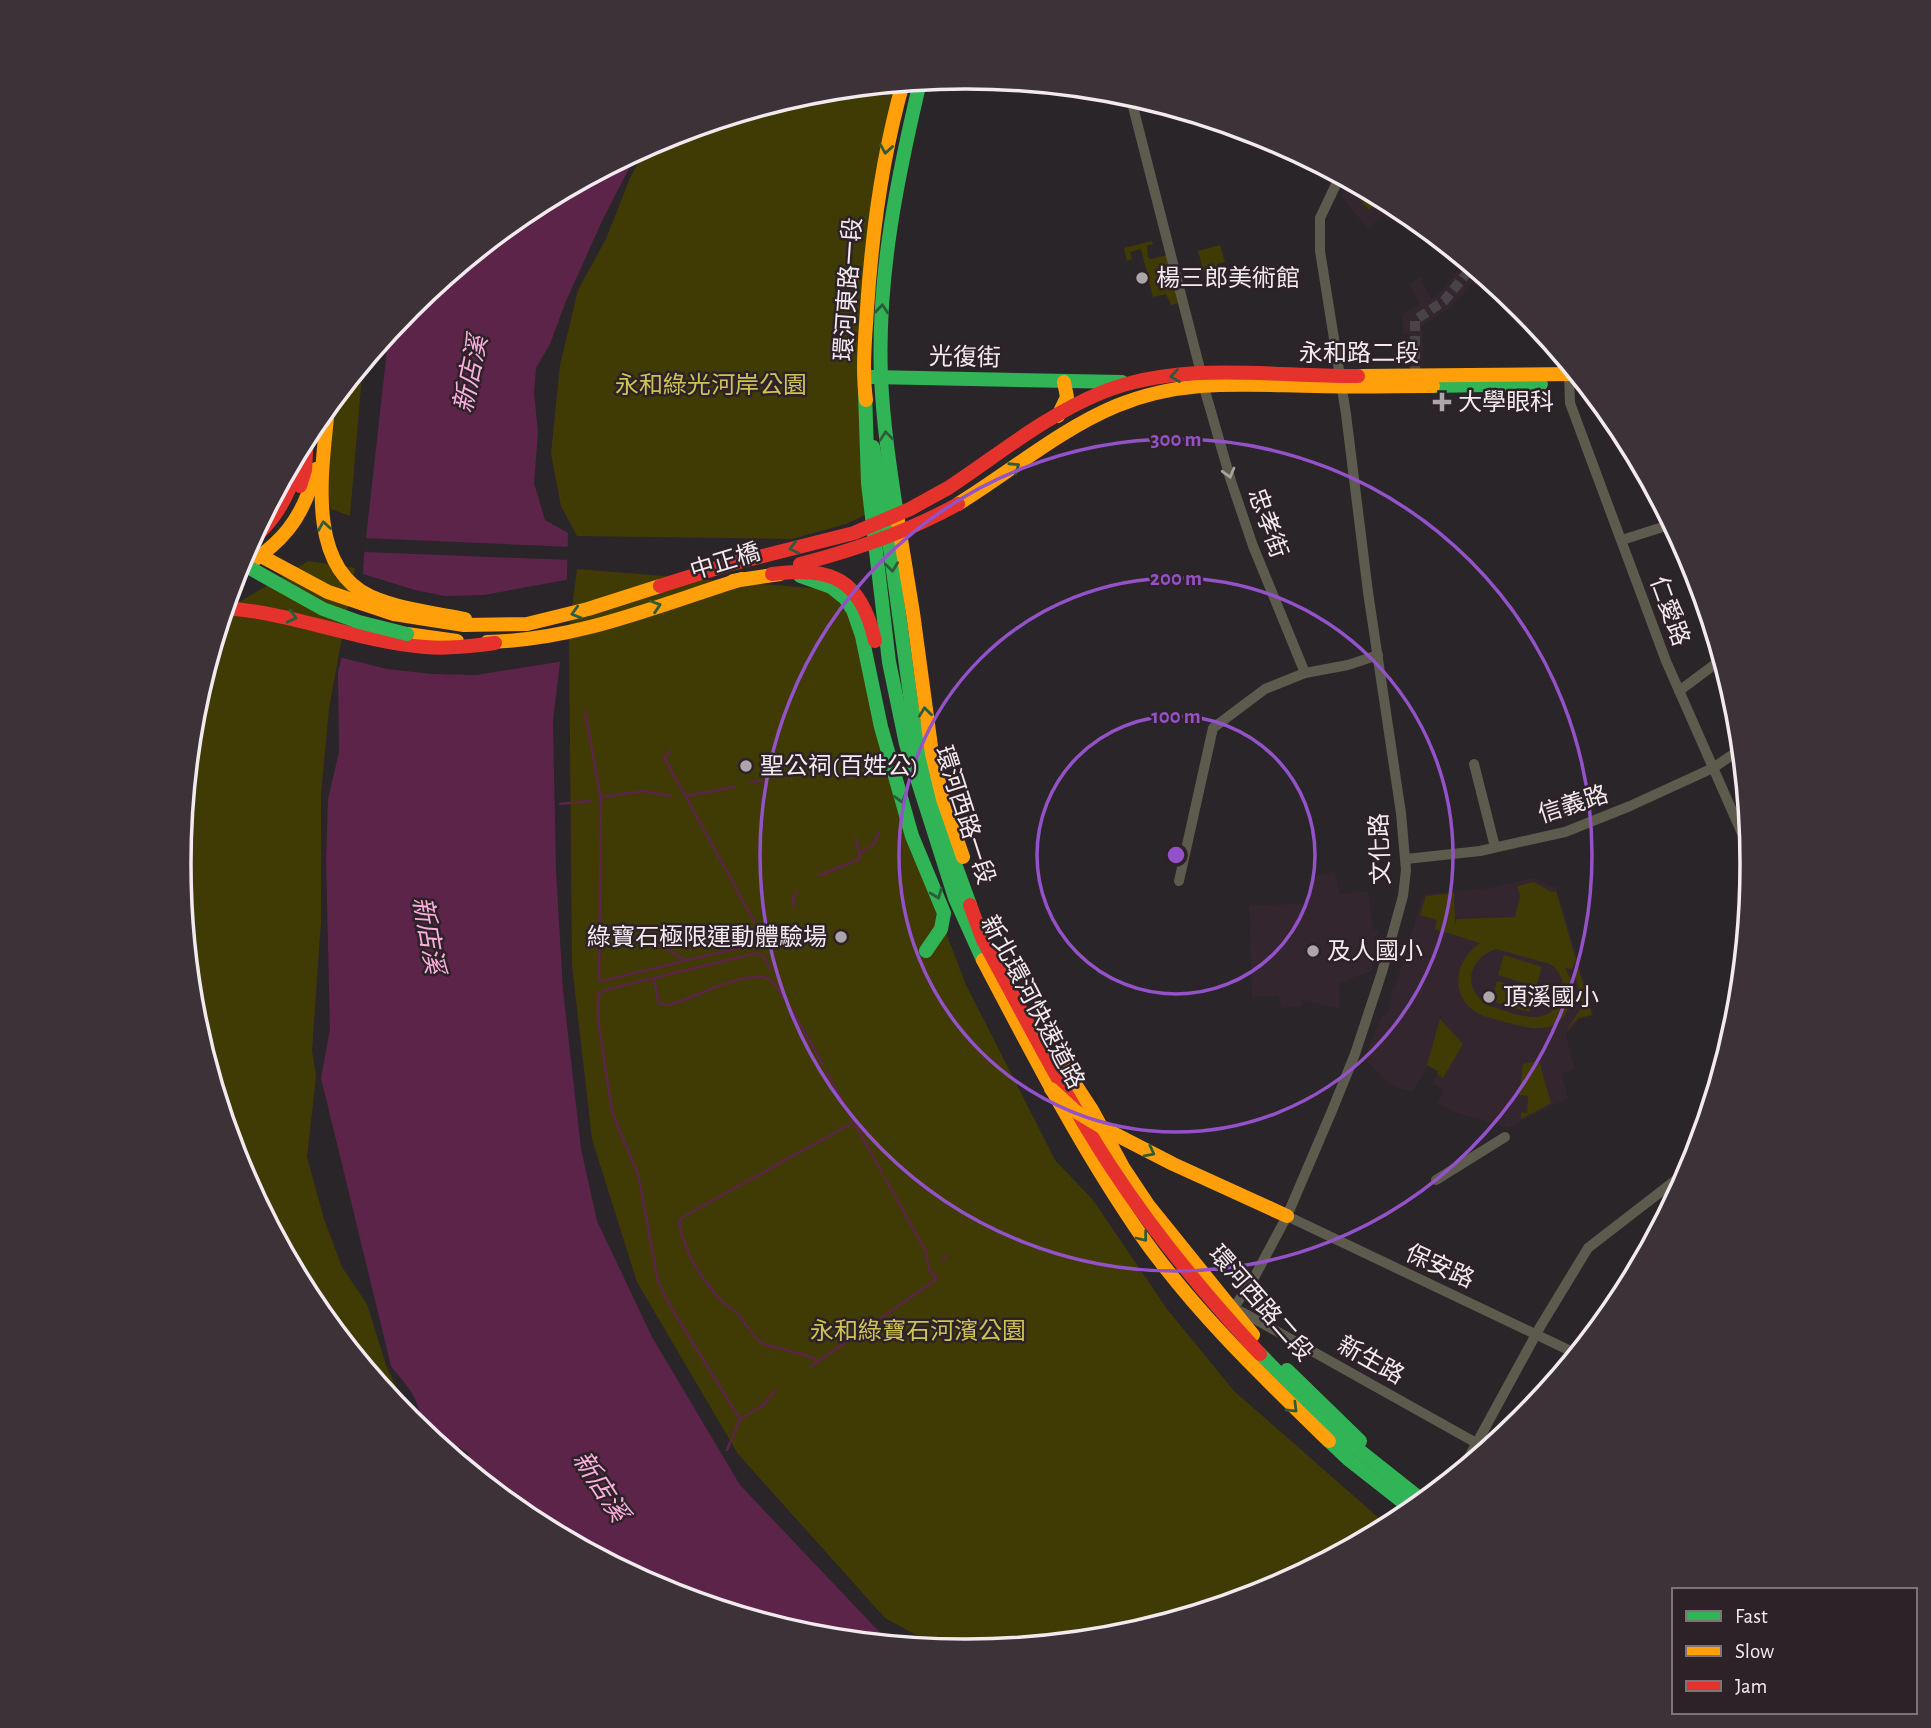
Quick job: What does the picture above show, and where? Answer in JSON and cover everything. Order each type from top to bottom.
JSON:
[{"type":"main road","name":"環河東路一段","points":[[888,497],[881,377],[881,322],[902,153],[918,91]]},
{"type":"main road","name":"環河東路一段","points":[[888,497],[864,392],[864,377],[871,242],[890,127],[901,92]]},
{"type":"main road","name":"光復街","points":[[864,377],[1141,382]]},
{"type":"main road","name":"永和路二段","points":[[1141,382],[1202,378],[1342,382],[1568,377]]},
{"type":"main road","name":"中正橋","points":[[250,568],[323,609],[359,622],[407,634],[461,642],[495,643],[557,636],[733,581],[885,539],[958,503],[1114,407],[1202,378]]},
{"type":"main road","points":[[1058,416],[1067,397],[1065,382]]},
{"type":"main road","name":"中正橋","points":[[256,554],[328,592],[372,608],[464,625],[527,624],[552,619],[727,565],[854,533],[910,509],[948,488],[1058,416],[1105,391],[1141,382]]},
{"type":"main road","name":"新北環河快速道路","points":[[864,392],[868,483],[889,662],[906,744],[955,898],[973,941],[1051,1089],[1137,1229],[1190,1296],[1299,1413],[1348,1459],[1404,1503]]},
{"type":"main road","points":[[327,425],[323,524],[330,550],[342,573],[372,596],[495,626]]},
{"type":"main road","points":[[261,543],[277,527],[295,500],[311,451]]},
{"type":"main road","points":[[253,562],[265,555],[288,533],[306,503],[306,458]]},
{"type":"main road","points":[[304,463],[306,470]]},
{"type":"main road","points":[[271,521],[306,470]]},
{"type":"main road","name":"環河西路一段","points":[[888,497],[913,614],[929,741],[955,836],[996,948],[1087,1114]]},
{"type":"main road","points":[[733,581],[800,570],[818,571],[835,576],[849,587],[868,613],[895,728],[934,855],[955,898]]},
{"type":"main road","points":[[772,574],[817,580],[845,598],[853,610],[862,636],[881,727],[912,836],[944,914],[941,929],[926,951]]},
{"type":"main road","points":[[235,608],[283,615],[416,646],[465,647],[495,643]]},
{"type":"main road","points":[[1051,1089],[1075,1111],[1105,1129],[1173,1164],[1287,1216]]},
{"type":"main road","name":"環河西路二段","points":[[1087,1114],[1148,1205],[1229,1313],[1289,1386],[1336,1432],[1415,1495]]},
{"type":"main road","name":"環河西路二段","points":[[1229,1313],[1363,1443],[1422,1490]]},
{"type":"street","name":"忠孝街","points":[[1133,108],[1231,481],[1253,546],[1305,673]]},
{"type":"street","name":"文化路","points":[[1229,1313],[1255,1276],[1287,1216],[1331,1113],[1359,1043],[1403,896],[1406,859],[1342,382],[1318,231],[1320,218],[1336,184]]},
{"type":"street","name":"仁愛路","points":[[1571,381],[1570,403],[1679,691],[1739,827]]},
{"type":"street","points":[[1622,540],[1663,527]]},
{"type":"street","points":[[1180,881],[1213,728],[1265,689],[1305,673],[1348,665],[1378,655]]},
{"type":"street","points":[[1679,691],[1714,665]]},
{"type":"street","name":"信義路","points":[[1406,859],[1480,851],[1568,831],[1630,807],[1713,768],[1733,755]]},
{"type":"street","points":[[1474,764],[1495,847]]},
{"type":"street","points":[[1436,1181],[1506,1137]]},
{"type":"street","points":[[1473,1448],[1592,1244],[1670,1185]]},
{"type":"street","name":"保安路","points":[[1287,1216],[1370,1258],[1569,1350]]},
{"type":"street","name":"新生路","points":[[1229,1313],[1244,1313],[1476,1443]]},
{"type":"shaded area","points":[[1345,189],[1392,218],[1389,221],[1382,215],[1368,229],[1341,196]]},
{"type":"shaded area","points":[[1460,268],[1483,288],[1471,284],[1448,309],[1422,326],[1423,366],[1411,366],[1410,334],[1403,333],[1403,314],[1420,304],[1410,284],[1420,277],[1431,299],[1443,290]]},
{"type":"shaded area","name":"及人國小","points":[[1335,871],[1339,894],[1368,891],[1373,929],[1379,930],[1371,971],[1339,983],[1340,1009],[1303,1000],[1302,1006],[1281,1008],[1279,996],[1252,997],[1249,906],[1310,903],[1309,878]]},
{"type":"shaded area","name":"頂溪國小","points":[[1534,878],[1552,887],[1556,886],[1594,1015],[1579,1020],[1566,1034],[1575,1069],[1562,1073],[1568,1098],[1508,1128],[1455,1112],[1437,1103],[1444,1090],[1432,1083],[1438,1072],[1428,1066],[1412,1092],[1394,1087],[1367,1062],[1365,1056],[1382,1016],[1388,1014],[1392,990],[1395,988],[1424,894],[1488,888]]},
{"type":"green space","name":"永和綠光河岸公園","points":[[904,92],[866,270],[865,515],[846,524],[792,539],[577,536],[561,506],[551,454],[560,365],[578,290],[606,239],[639,162],[716,130],[814,104]]},
{"type":"green space","points":[[1357,196],[1374,206],[1369,210]]},
{"type":"green space","points":[[1152,241],[1153,244],[1147,246],[1148,258],[1167,255],[1179,303],[1171,305],[1166,294],[1153,297],[1141,249],[1130,252],[1132,259],[1127,261],[1124,248]]},
{"type":"green space","points":[[1220,245],[1225,262],[1217,264],[1222,284],[1208,288],[1198,251]]},
{"type":"green space","points":[[362,379],[350,516],[331,509],[324,489],[329,422]]},
{"type":"green space","points":[[308,561],[355,568],[329,708],[321,795],[321,921],[312,1051],[316,1076],[307,1157],[324,1219],[342,1267],[367,1304],[386,1365],[398,1391],[351,1336],[321,1294],[271,1207],[232,1113],[217,1065],[206,1015],[192,915],[192,813],[206,713],[217,663],[236,604]]},
{"type":"green space","name":"永和綠寶石河濱公園","points":[[577,569],[811,588],[854,595],[919,862],[966,985],[1055,1160],[1093,1200],[1167,1309],[1234,1391],[1379,1518],[1308,1559],[1262,1580],[1215,1598],[1117,1624],[1067,1632],[965,1639],[920,1637],[885,1618],[738,1454],[637,1282],[592,1139],[572,965],[569,632]]},
{"type":"green space","points":[[1534,882],[1551,892],[1556,891],[1576,959],[1572,969],[1565,968],[1571,981],[1572,999],[1565,1015],[1559,1022],[1543,1028],[1515,1025],[1474,1011],[1466,1003],[1458,985],[1461,966],[1480,943],[1435,929],[1437,920],[1420,915],[1426,896],[1454,893],[1455,925],[1457,919],[1515,917],[1520,896],[1517,886]],"holes":[[[1496,949],[1550,964],[1561,978],[1563,987],[1559,1003],[1546,1015],[1518,1015],[1487,1005],[1479,998],[1471,982],[1474,966],[1487,953]]]},
{"type":"green space","points":[[1504,955],[1542,967],[1536,987],[1498,975]]},
{"type":"green space","points":[[1577,964],[1592,1015],[1578,1018],[1565,1033],[1583,1005],[1574,972]]},
{"type":"green space","points":[[1497,981],[1534,992],[1529,1012],[1491,1001]]},
{"type":"green space","points":[[1440,1019],[1463,1044],[1443,1078],[1437,1074],[1438,1071],[1427,1065]]},
{"type":"green space","points":[[1539,1061],[1551,1103],[1521,1119],[1521,1112],[1527,1113],[1528,1096],[1519,1095],[1523,1064]]},
{"type":"water","name":"新店溪","points":[[630,166],[566,301],[550,344],[536,368],[534,392],[538,433],[534,483],[545,520],[568,533],[566,613],[553,720],[556,871],[563,990],[581,1149],[597,1221],[652,1337],[740,1485],[881,1634],[814,1624],[716,1598],[623,1559],[578,1535],[494,1479],[469,1458],[468,1453],[455,1446],[421,1415],[412,1393],[391,1366],[321,1078],[330,1029],[326,861],[328,799],[339,752],[338,672],[361,583],[387,349],[418,316],[494,249],[578,193]]},
{"type":"pier","points":[[363,538],[571,547],[571,560],[364,552],[363,574],[445,596],[484,595],[571,579],[564,661],[476,675],[387,669],[339,657],[358,582]]},
{"type":"waterway","points":[[585,712],[601,799],[599,800]]},
{"type":"waterway","points":[[671,751],[664,757],[760,932]]},
{"type":"waterway","points":[[750,783],[763,780]]},
{"type":"waterway","points":[[686,796],[734,787]]},
{"type":"waterway","points":[[602,797],[643,791],[671,796]]},
{"type":"waterway","points":[[601,799],[599,980],[734,949],[744,946],[752,936]]},
{"type":"waterway","points":[[560,804],[590,801]]},
{"type":"waterway","points":[[860,853],[875,843],[879,831]]},
{"type":"waterway","points":[[819,875],[860,858],[856,839]]},
{"type":"waterway","points":[[794,907],[793,898],[797,891]]},
{"type":"waterway","points":[[655,943],[686,960]]},
{"type":"waterway","points":[[740,1419],[658,1282],[638,1174],[612,1112],[598,1019],[598,995],[612,988],[757,953],[763,956],[770,968]]},
{"type":"waterway","points":[[654,979],[659,1003],[666,1005],[740,979],[767,978],[780,991],[823,1065]]},
{"type":"waterway","points":[[826,1071],[882,1173]]},
{"type":"waterway","points":[[816,1362],[815,1359],[802,1354],[763,1344],[756,1338],[738,1314],[725,1304],[702,1277],[690,1256],[679,1223],[681,1218],[854,1122]]},
{"type":"waterway","points":[[885,1178],[926,1252],[929,1271],[935,1276]]},
{"type":"waterway","points":[[943,1260],[946,1256]]},
{"type":"waterway","points":[[810,1367],[930,1284],[936,1275]]},
{"type":"waterway","points":[[727,1450],[740,1419],[762,1406],[776,1390]]},
{"type":"tunnel","points":[[1415,376],[1415,320],[1444,301],[1466,274]]},
{"type":"traffic: fast","points":[[897,515],[882,394],[882,302],[896,192],[918,91]]},
{"type":"traffic: fast","points":[[872,377],[1122,382]]},
{"type":"traffic: fast","points":[[1433,386],[1541,384]]},
{"type":"traffic: fast","points":[[865,392],[868,483],[889,662],[906,744],[955,898],[983,960]]},
{"type":"traffic: fast","points":[[873,447],[887,527],[914,724],[943,831],[970,905]]},
{"type":"traffic: fast","points":[[250,568],[323,609],[359,622],[407,634]]},
{"type":"traffic: fast","points":[[800,576],[831,587],[845,598],[853,610],[862,636],[881,727],[912,836],[944,913],[941,929],[926,951]]},
{"type":"traffic: fast","points":[[1260,1354],[1336,1432],[1415,1495]]},
{"type":"traffic: fast","points":[[1287,1370],[1360,1441]]},
{"type":"traffic: fast","points":[[1329,1441],[1404,1503]]},
{"type":"traffic: slow","points":[[866,400],[865,344],[875,223],[889,139],[901,92]]},
{"type":"traffic: slow","points":[[1358,376],[1565,374]]},
{"type":"traffic: slow","points":[[1058,416],[1067,397],[1064,382]]},
{"type":"traffic: slow","points":[[958,504],[1075,427],[1116,406],[1141,397],[1215,385],[1433,386]]},
{"type":"traffic: slow","points":[[326,427],[322,512],[326,538],[335,562],[349,581],[370,596],[405,607],[465,619]]},
{"type":"traffic: slow","points":[[253,561],[278,541],[297,517],[316,469]]},
{"type":"traffic: slow","points":[[897,515],[932,754],[943,799],[963,857]]},
{"type":"traffic: slow","points":[[256,554],[328,592],[394,614],[464,625],[527,624],[588,609],[660,586]]},
{"type":"traffic: slow","points":[[733,581],[780,574]]},
{"type":"traffic: slow","points":[[487,642],[521,640],[585,628],[742,579]]},
{"type":"traffic: slow","points":[[407,634],[457,641]]},
{"type":"traffic: slow","points":[[983,960],[1075,1130],[1136,1228],[1203,1313],[1329,1441]]},
{"type":"traffic: slow","points":[[1058,1058],[1148,1205],[1253,1335]]},
{"type":"traffic: slow","points":[[1051,1089],[1075,1111],[1105,1129],[1173,1164],[1287,1216]]},
{"type":"traffic: jam","points":[[948,488],[1062,412],[1103,392],[1134,382],[1165,376],[1229,372],[1358,376]]},
{"type":"traffic: jam","points":[[300,486],[306,459]]},
{"type":"traffic: jam","points":[[274,516],[292,483]]},
{"type":"traffic: jam","points":[[660,586],[727,565],[854,533],[910,509],[948,488]]},
{"type":"traffic: jam","points":[[800,564],[881,539],[958,504]]},
{"type":"traffic: jam","points":[[772,574],[811,572],[841,581],[861,603],[875,641]]},
{"type":"traffic: jam","points":[[234,609],[275,615],[400,644],[443,648],[495,643]]},
{"type":"traffic: jam","points":[[970,905],[983,940],[1029,1026],[1111,1167],[1181,1263],[1260,1354]]},
{"type":"place","name":"楊三郎美術館","points":[[1142,278]]},
{"type":"place","name":"大學眼科","points":[[1442,402]]},
{"type":"place","name":"聖公祠(百姓公)","points":[[746,766]]},
{"type":"place","name":"綠寶石極限運動體驗場","points":[[841,937]]},
{"type":"place","name":"及人國小","points":[[1313,951]]},
{"type":"place","name":"頂溪國小","points":[[1489,997]]}]
